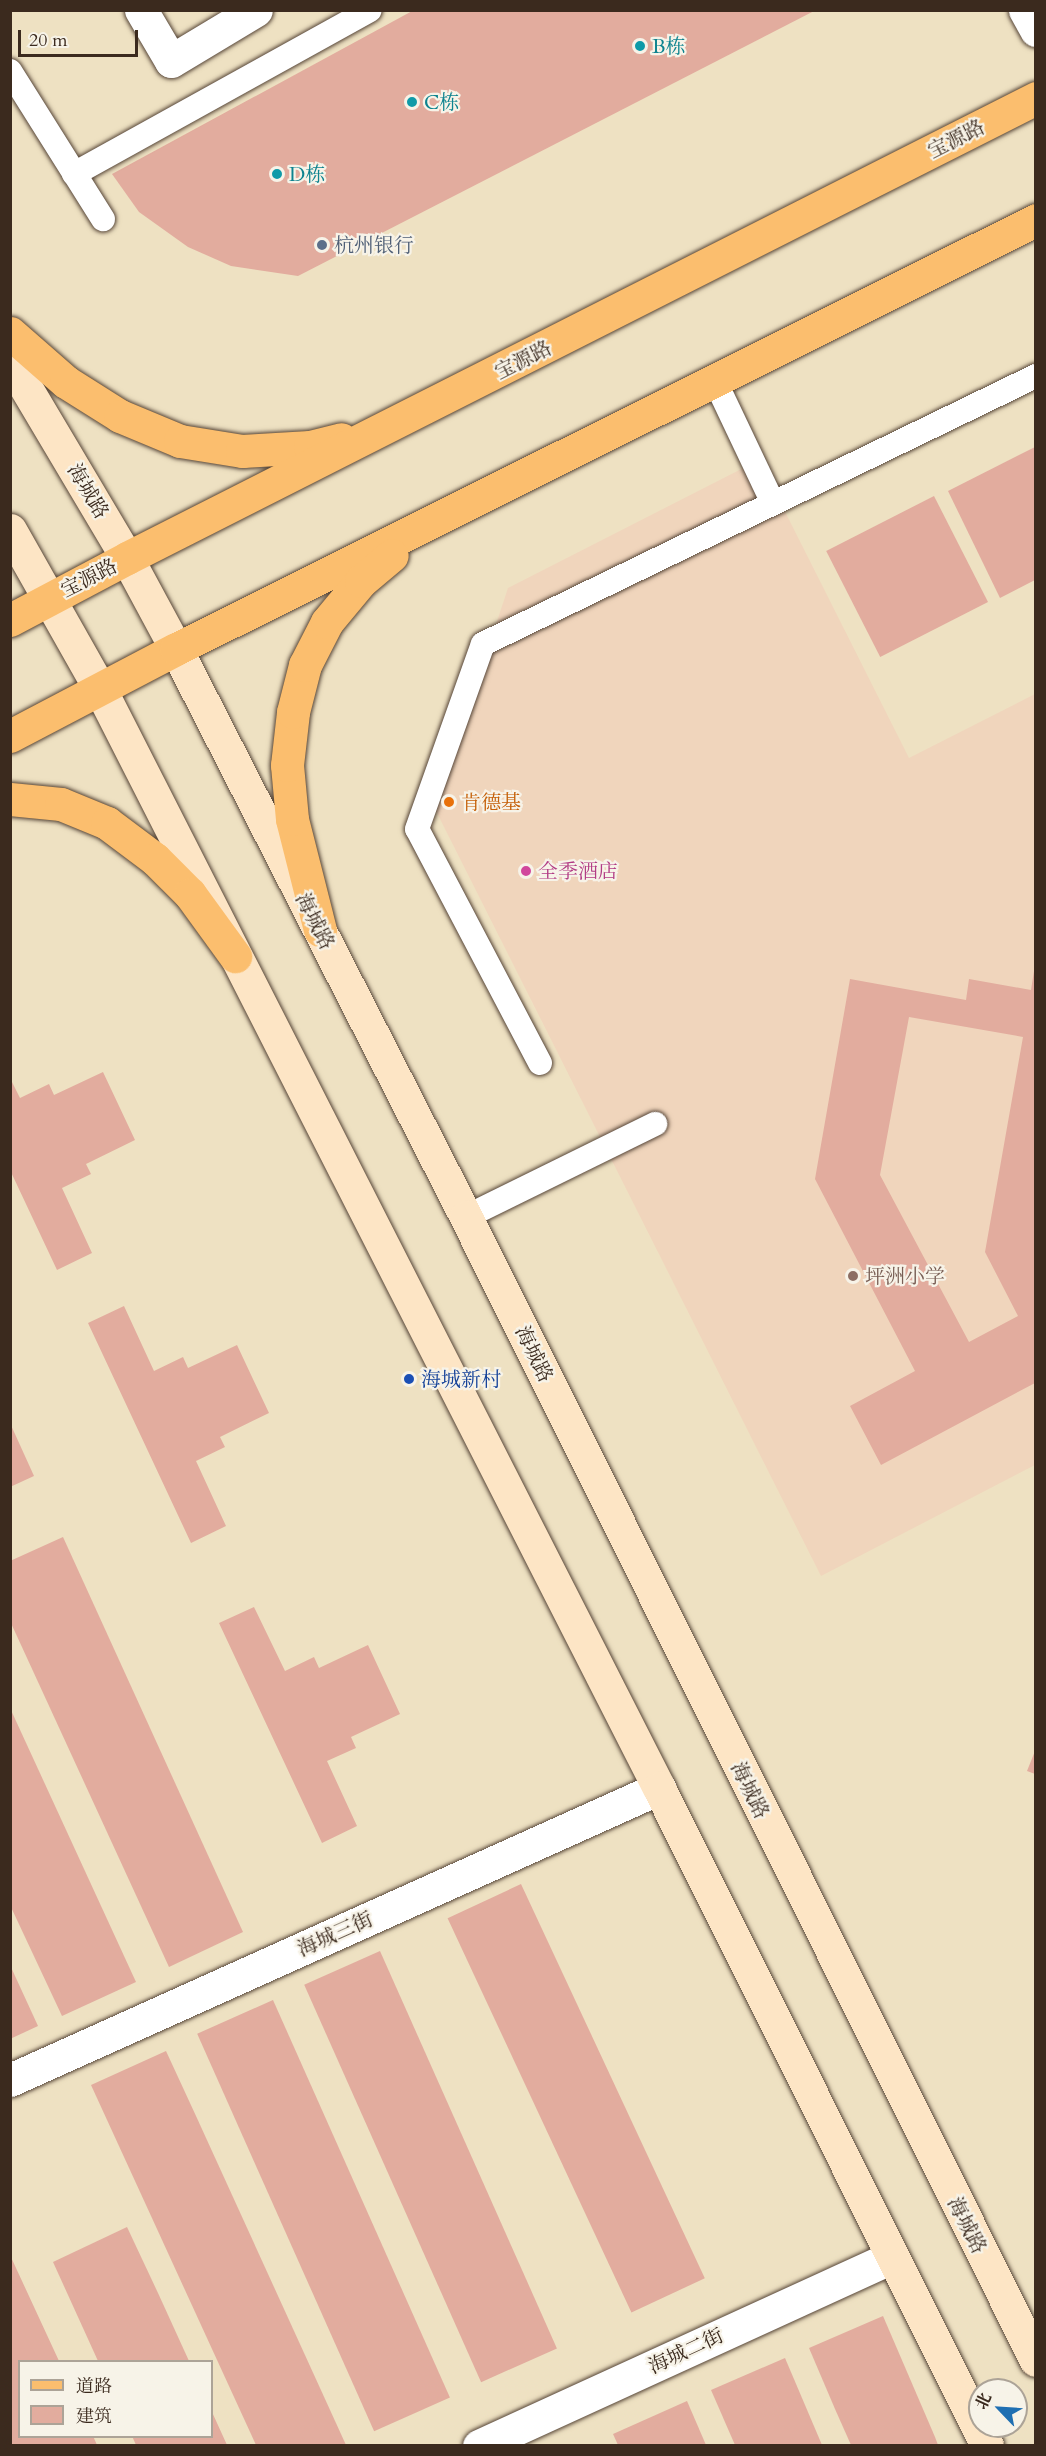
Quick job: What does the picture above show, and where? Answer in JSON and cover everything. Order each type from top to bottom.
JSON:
[{"type":"main road","name":"宝源路","points":[[10,620],[127,558],[390,428],[1035,98]]},
{"type":"main road","points":[[10,736],[176,649],[1035,220]]},
{"type":"main road","points":[[10,333],[66,381],[102,405],[120,416],[180,441],[242,451],[310,447],[390,428]]},
{"type":"main road","name":"海城路","points":[[10,361],[127,558],[176,649],[466,1217],[1035,2360]]},
{"type":"main road","points":[[320,930],[292,819],[287,765],[293,712],[305,665],[327,622],[361,581],[433,521]]},
{"type":"main road","points":[[10,531],[100,689],[658,1788],[987,2445]]},
{"type":"main road","points":[[10,799],[61,804],[107,823],[155,859],[190,894],[235,956]]},
{"type":"street","points":[[141,10],[171,61],[256,10]]},
{"type":"street","points":[[1024,10],[1035,30]]},
{"type":"street","name":"海城三街","points":[[10,2080],[658,1788]]},
{"type":"street","name":"海城二街","points":[[479,2445],[892,2257]]},
{"type":"lane","points":[[74,174],[370,10]]},
{"type":"lane","points":[[10,71],[103,219]]},
{"type":"lane","points":[[540,1063],[417,829],[483,644],[1035,376]]},
{"type":"lane","points":[[715,381],[773,503]]},
{"type":"lane","points":[[466,1217],[655,1124]]},
{"type":"shaded area","points":[[759,460],[909,758],[1035,694],[1035,1465],[821,1576],[435,809],[508,588]]},
{"type":"building","points":[[414,10],[816,10],[298,276],[231,266],[188,247],[139,212],[112,174]]},
{"type":"building","points":[[1035,447],[1035,580],[1000,598],[948,491]]},
{"type":"building","points":[[934,496],[988,602],[880,657],[826,551]]},
{"type":"building","points":[[1034,971],[1035,1383],[881,1465],[850,1406],[915,1371],[815,1179],[850,979],[966,1000],[969,979],[1031,990]],"holes":[[[909,1017],[1023,1037],[985,1252],[1018,1316],[969,1342],[880,1175]]]},
{"type":"building","points":[[103,1072],[135,1140],[86,1164],[91,1174],[62,1188],[92,1253],[57,1270],[10,1170],[10,1078],[20,1098],[49,1084],[54,1095]]},
{"type":"building","points":[[124,1306],[154,1371],[183,1357],[188,1368],[237,1345],[269,1413],[220,1437],[225,1447],[196,1461],[226,1526],[191,1543],[88,1323]]},
{"type":"building","points":[[10,1423],[34,1476],[10,1487]]},
{"type":"building","points":[[63,1537],[243,1932],[169,1967],[10,1621],[10,1561]]},
{"type":"building","points":[[254,1607],[285,1671],[314,1657],[319,1668],[368,1645],[400,1714],[351,1737],[356,1748],[327,1761],[357,1826],[322,1843],[219,1623]]},
{"type":"building","points":[[10,1708],[136,1982],[62,2016],[10,1905]]},
{"type":"building","points":[[1035,1751],[1035,1774],[1027,1771]]},
{"type":"building","points":[[521,1884],[705,2278],[631,2312],[448,1918]]},
{"type":"building","points":[[380,1951],[557,2348],[481,2382],[304,1985]]},
{"type":"building","points":[[10,1965],[38,2026],[10,2039]]},
{"type":"building","points":[[273,2000],[450,2397],[374,2431],[197,2034]]},
{"type":"building","points":[[166,2051],[346,2445],[256,2445],[91,2085]]},
{"type":"building","points":[[127,2227],[189,2360],[98,2360],[53,2262]]},
{"type":"building","points":[[10,2255],[59,2360],[18,2360],[18,2438],[94,2438],[97,2445],[10,2445]]},
{"type":"building","points":[[883,2316],[938,2445],[851,2445],[835,2409],[809,2348]]},
{"type":"building","points":[[785,2358],[822,2445],[735,2445],[711,2390]]},
{"type":"building","points":[[687,2401],[706,2445],[618,2445],[613,2434]]},
{"type":"building","points":[[213,2414],[227,2445],[136,2445],[133,2438],[213,2438]]},
{"type":"place","name":"B栋","points":[[640,46]]},
{"type":"place","name":"C栋","points":[[412,102]]},
{"type":"place","name":"D栋","points":[[277,174]]},
{"type":"place","name":"杭州银行","points":[[322,245]]},
{"type":"place","name":"肯德基","points":[[449,802]]},
{"type":"place","name":"全季酒店","points":[[526,871]]},
{"type":"place","name":"坪洲小学","points":[[853,1276]]},
{"type":"place","name":"海城新村","points":[[409,1379]]}]
